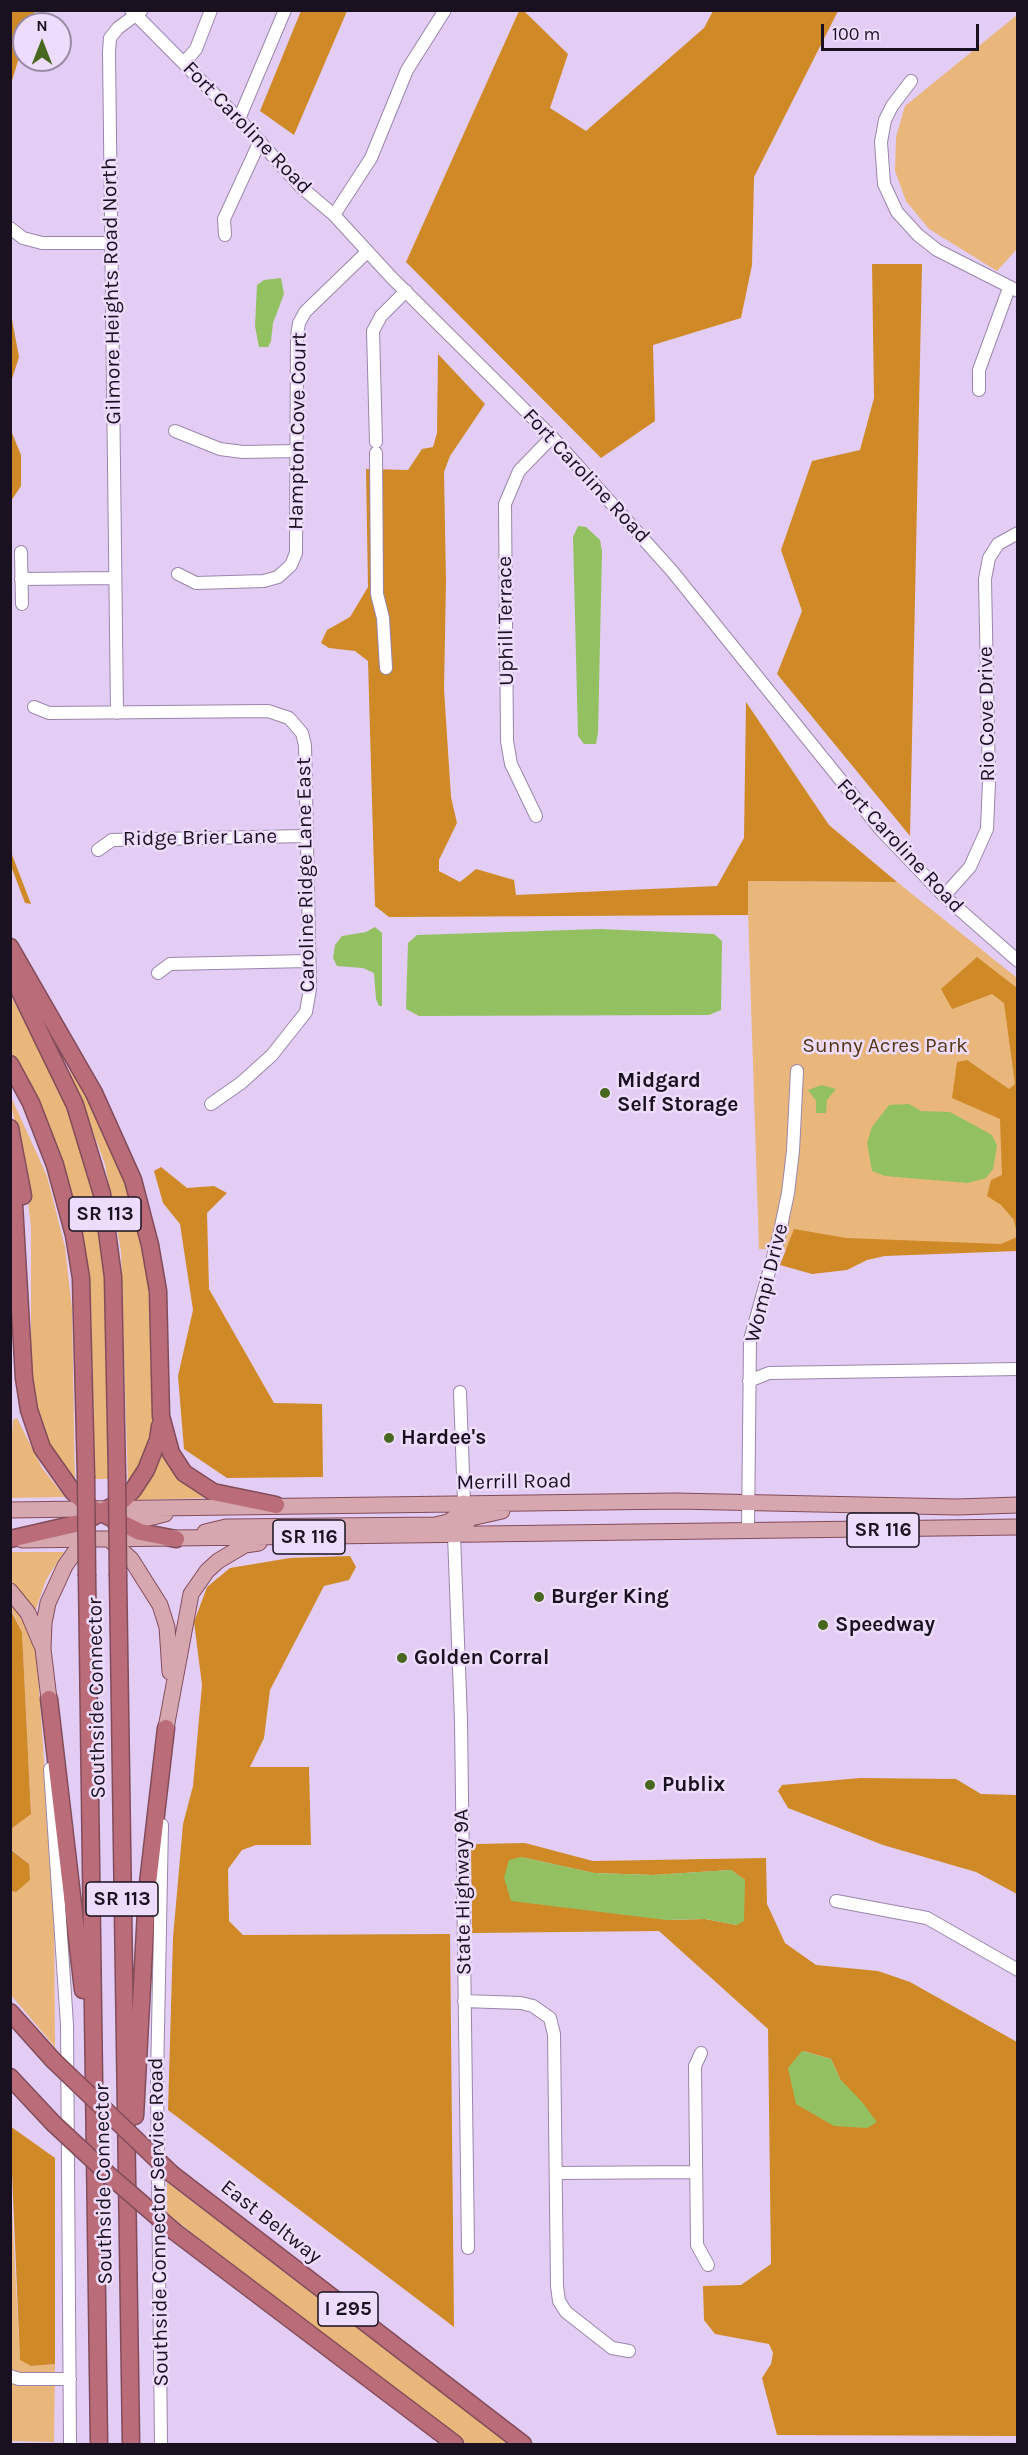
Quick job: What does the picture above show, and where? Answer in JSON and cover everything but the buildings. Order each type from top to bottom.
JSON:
[{"type":"highway","points":[[10,947],[99,1101],[133,1180],[150,1245],[158,1291],[161,1416],[158,1440],[146,1470],[133,1490],[97,1513],[10,1540]]},
{"type":"highway","name":"Southside Connector","points":[[10,971],[75,1105],[92,1154],[102,1194],[113,1277],[131,2445]]},
{"type":"highway","name":"Southside Connector","points":[[10,1064],[31,1103],[55,1165],[74,1235],[81,1278],[86,1476],[99,2445]]},
{"type":"highway","points":[[10,1128],[23,1196],[29,1410]]},
{"type":"highway","points":[[10,1181],[14,1204],[21,1336],[29,1410],[35,1431],[51,1464],[73,1492],[97,1513],[140,1532],[176,1539]]},
{"type":"highway","points":[[161,1416],[171,1453],[184,1473],[196,1483],[213,1492],[276,1505]]},
{"type":"highway","points":[[49,1699],[83,1992],[93,2030]]},
{"type":"highway","points":[[128,2222],[147,1892],[166,1728]]},
{"type":"highway","name":"East Beltway","points":[[10,2012],[53,2060],[172,2174],[524,2445]]},
{"type":"highway","name":"I 295","points":[[10,2076],[32,2101],[110,2176],[175,2232],[455,2445]]},
{"type":"highway","points":[[10,2082],[32,2101]]},
{"type":"main road","name":"Merrill Road","points":[[10,1510],[34,1509],[97,1513],[276,1505],[598,1502],[749,1502],[957,1507],[1017,1505]]},
{"type":"main road","points":[[454,1535],[471,1518],[489,1512],[598,1502]]},
{"type":"main road","points":[[176,1539],[226,1527],[435,1525],[448,1522],[457,1516],[464,1503]]},
{"type":"main road","points":[[49,1699],[43,1649],[44,1623],[56,1582],[74,1552],[120,1524],[196,1507]]},
{"type":"main road","points":[[97,1513],[99,1537]]},
{"type":"main road","name":"SR 116","points":[[10,1540],[99,1537],[176,1539],[1017,1527]]},
{"type":"main road","points":[[99,1537],[131,1559],[160,1605],[167,1627],[171,1693]]},
{"type":"main road","points":[[166,1728],[171,1693],[180,1659],[187,1605],[202,1577],[218,1561],[245,1545],[292,1537]]},
{"type":"main road","points":[[10,1591],[28,1613],[43,1649]]},
{"type":"street","points":[[184,63],[196,49],[210,10]]},
{"type":"street","points":[[239,119],[285,10]]},
{"type":"street","points":[[334,215],[371,158],[407,70],[445,10]]},
{"type":"street","name":"Fort Caroline Road","points":[[136,12],[301,187],[334,215],[367,252],[552,436],[620,510],[707,614],[849,794],[944,896],[1017,961]]},
{"type":"street","name":"Gilmore Heights Road North","points":[[117,713],[109,52],[110,38],[136,12]]},
{"type":"street","points":[[911,81],[892,106],[885,120],[881,142],[884,184],[897,212],[918,235],[936,250],[1013,290],[979,370],[979,390]]},
{"type":"street","points":[[225,235],[224,219],[260,141]]},
{"type":"street","points":[[10,228],[23,238],[42,243],[111,243]]},
{"type":"street","name":"Hampton Cove Court","points":[[178,574],[196,583],[264,581],[278,577],[291,565],[296,553],[297,336],[299,322],[305,312],[367,252]]},
{"type":"street","points":[[386,668],[383,618],[376,594],[373,331],[381,316],[406,291]]},
{"type":"street","points":[[175,431],[220,449],[243,452],[297,451]]},
{"type":"street","name":"Uphill Terrace","points":[[536,816],[511,764],[507,741],[505,504],[519,471],[552,436]]},
{"type":"street","name":"Rio Cove Drive","points":[[944,896],[970,867],[987,829],[989,782],[985,579],[989,558],[998,544],[1017,533]]},
{"type":"street","points":[[21,552],[22,604]]},
{"type":"street","points":[[21,579],[116,578]]},
{"type":"street","points":[[34,707],[49,713],[117,713]]},
{"type":"street","name":"Caroline Ridge Lane East","points":[[117,713],[268,711],[289,718],[302,733],[310,989],[306,1012],[272,1054],[241,1083],[211,1104]]},
{"type":"street","name":"Ridge Brier Lane","points":[[98,850],[112,840],[305,836]]},
{"type":"street","points":[[158,973],[170,964],[308,961]]},
{"type":"street","name":"Wompi Drive","points":[[748,1531],[750,1340],[779,1236],[788,1193],[793,1151],[797,1071]]},
{"type":"street","points":[[749,1381],[769,1373],[1017,1369]]},
{"type":"street","points":[[460,1392],[464,1503]]},
{"type":"street","name":"State Highway 9A","points":[[454,1535],[461,1721],[468,2248]]},
{"type":"street","name":"Southside Connector","points":[[49,1699],[50,1777],[67,2025],[70,2445]]},
{"type":"street","name":"Southside Connector Service Road","points":[[161,2445],[157,2000],[166,1728]]},
{"type":"street","points":[[837,1901],[927,1918],[1017,1970]]},
{"type":"street","points":[[464,2001],[521,2003],[533,2006],[550,2018],[554,2034],[556,2286],[566,2312],[612,2348],[629,2351]]},
{"type":"street","points":[[701,2053],[695,2066],[698,2245],[708,2265]]},
{"type":"street","points":[[556,2173],[696,2172]]},
{"type":"street","points":[[10,2376],[19,2379],[70,2379]]},
{"type":"green space","points":[[1017,15],[1017,249],[997,271],[929,229],[906,201],[895,171],[896,137],[905,106]]},
{"type":"green space","name":"Sunny Acres Park","points":[[747,881],[897,882],[1017,978],[1017,1251],[759,1249]]},
{"type":"green space","points":[[10,994],[53,1076],[71,1119],[94,1200],[106,1288],[108,1479],[95,1479],[91,1305],[82,1236],[57,1149],[11,1052]]},
{"type":"green space","points":[[72,1068],[109,1138],[132,1201],[150,1284],[153,1426],[143,1462],[128,1485],[121,1251],[105,1164],[69,1069]]},
{"type":"green space","points":[[12,1099],[47,1176],[65,1247],[72,1309],[75,1486],[41,1433],[31,1384],[31,1227],[23,1159],[11,1105]]},
{"type":"green space","points":[[17,1418],[42,1468],[65,1497],[11,1498],[13,1420]]},
{"type":"green space","points":[[162,1456],[177,1477],[205,1498],[137,1500]]},
{"type":"green space","points":[[11,1552],[64,1552],[46,1580],[35,1612],[11,1581]]},
{"type":"green space","points":[[10,1599],[28,1624],[36,1648],[54,1898],[55,2047],[11,1995],[11,1891],[16,1892],[29,1864],[11,1849],[11,1829],[31,1813],[22,1632],[11,1609]]},
{"type":"green space","points":[[10,2174],[20,2360],[31,2366],[55,2364],[54,2442],[11,2441]]},
{"type":"green space","points":[[167,2182],[512,2444],[467,2444],[269,2294],[167,2213]]},
{"type":"shaded area","points":[[11,10],[35,11],[12,12],[12,72],[15,72],[11,84]]},
{"type":"shaded area","points":[[301,11],[347,11],[294,135],[260,111]]},
{"type":"shaded area","points":[[519,11],[524,11],[568,54],[550,108],[586,131],[704,28],[713,11],[838,11],[754,177],[752,265],[741,318],[653,345],[655,421],[601,458],[406,262]]},
{"type":"shaded area","points":[[872,264],[922,264],[910,836],[777,674],[802,611],[781,550],[812,461],[860,450],[874,398]]},
{"type":"shaded area","points":[[281,278],[284,294],[273,323],[271,341],[268,347],[259,347],[255,326],[257,285],[264,280]]},
{"type":"shaded area","points":[[10,309],[19,357],[11,382],[10,382]]},
{"type":"shaded area","points":[[438,354],[485,404],[450,456],[444,472],[446,582],[444,689],[451,797],[457,823],[439,860],[439,871],[460,882],[476,869],[514,880],[516,895],[717,886],[744,838],[746,702],[829,825],[897,882],[748,881],[748,915],[389,917],[375,906],[368,661],[355,651],[329,648],[321,643],[327,630],[350,617],[368,587],[366,469],[408,470],[422,449],[433,447],[437,433]]},
{"type":"shaded area","points":[[10,428],[21,455],[21,486],[11,501]]},
{"type":"shaded area","points":[[578,526],[586,527],[600,540],[602,551],[596,744],[584,744],[578,736],[573,537]]},
{"type":"shaded area","points":[[11,852],[31,904],[25,903],[11,866]]},
{"type":"shaded area","points":[[375,927],[382,933],[382,1006],[379,1006],[376,999],[374,973],[363,968],[337,966],[333,958],[335,945],[342,936],[366,932]]},
{"type":"shaded area","points":[[600,929],[714,934],[722,941],[721,1010],[709,1015],[419,1016],[406,1009],[408,943],[417,935]]},
{"type":"shaded area","points":[[977,957],[1017,988],[1017,1234],[1014,1220],[1001,1205],[987,1196],[991,1180],[1002,1175],[1000,1119],[952,1098],[957,1062],[967,1060],[1009,1089],[1015,1084],[1004,1003],[992,994],[952,1009],[941,989]]},
{"type":"shaded area","points":[[822,1085],[836,1089],[827,1100],[826,1113],[816,1113],[816,1101],[808,1090]]},
{"type":"shaded area","points":[[909,1104],[921,1111],[950,1112],[992,1135],[997,1146],[993,1169],[986,1178],[968,1183],[885,1176],[872,1171],[867,1143],[872,1127],[889,1105]]},
{"type":"shaded area","points":[[161,1167],[187,1188],[214,1186],[227,1193],[207,1213],[209,1289],[274,1403],[322,1404],[323,1477],[227,1478],[184,1449],[178,1376],[193,1310],[180,1224],[163,1203],[154,1171]]},
{"type":"shaded area","points":[[794,1229],[846,1238],[1001,1244],[1017,1237],[1017,1251],[885,1256],[867,1260],[847,1270],[812,1274],[780,1265]]},
{"type":"shaded area","points":[[350,1556],[356,1567],[349,1580],[324,1586],[270,1690],[264,1738],[250,1767],[309,1767],[311,1845],[256,1845],[242,1850],[228,1869],[229,1921],[243,1935],[450,1934],[454,2327],[168,2110],[173,1938],[183,1824],[193,1786],[202,1685],[194,1622],[207,1587],[230,1568],[290,1558]]},
{"type":"shaded area","points":[[10,1609],[22,1632],[31,1814],[11,1829]]},
{"type":"shaded area","points":[[860,1778],[956,1779],[981,1794],[1017,1795],[1017,1894],[976,1872],[883,1845],[788,1808],[778,1791],[782,1785]]},
{"type":"shaded area","points":[[525,1843],[593,1861],[766,1858],[767,1904],[785,1943],[816,1965],[878,1971],[910,1982],[1017,2042],[1017,2436],[777,2435],[762,2378],[771,2364],[773,2353],[769,2344],[715,2334],[704,2320],[703,2286],[741,2285],[771,2264],[768,2029],[659,1931],[472,1933],[471,1848],[477,1844]],"holes":[[[521,1857],[594,1873],[653,1875],[731,1870],[745,1880],[737,1925],[705,1919],[666,1920]],[[803,2051],[831,2059],[840,2079]]]},
{"type":"shaded area","points":[[10,1849],[29,1864],[30,1880],[16,1892],[11,1891]]},
{"type":"shaded area","points":[[521,1857],[594,1873],[653,1875],[731,1870],[745,1880],[744,1921],[737,1925],[705,1919],[666,1920],[511,1901],[504,1878],[509,1860]]},
{"type":"shaded area","points":[[802,2051],[831,2059],[840,2079],[877,2122],[867,2128],[834,2126],[796,2104],[788,2068]]},
{"type":"shaded area","points":[[10,2126],[55,2158],[55,2364],[31,2366],[20,2360]]},
{"type":"place","name":"Midgard Self Storage","points":[[605,1093]]},
{"type":"place","name":"Hardee's","points":[[389,1438]]},
{"type":"place","name":"Burger King","points":[[539,1597]]},
{"type":"place","name":"Speedway","points":[[823,1625]]},
{"type":"place","name":"Golden Corral","points":[[402,1658]]},
{"type":"place","name":"Publix","points":[[650,1785]]}]
